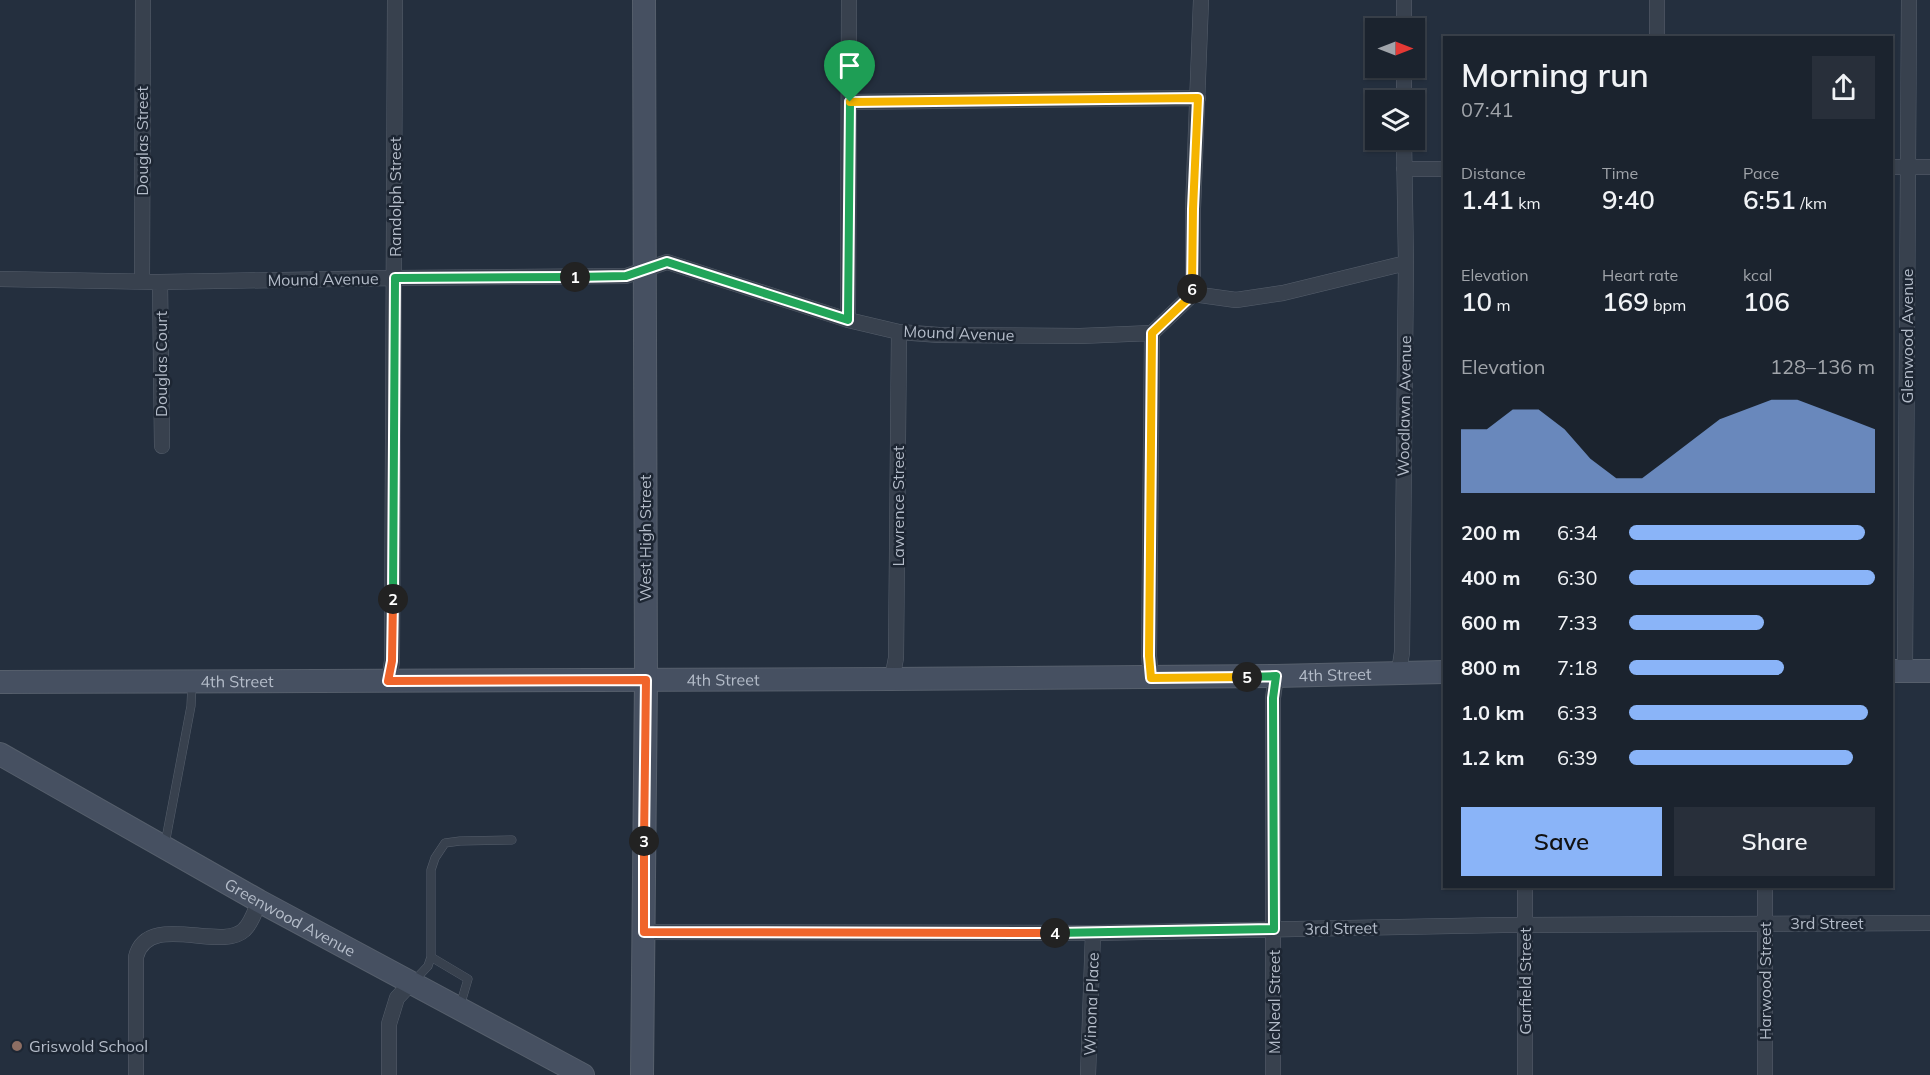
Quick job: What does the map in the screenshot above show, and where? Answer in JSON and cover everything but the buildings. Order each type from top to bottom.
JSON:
[{"type":"street","name":"Douglas Street","points":[[142,281],[143,0]]},
{"type":"street","name":"Randolph Street","points":[[388,681],[392,661],[395,0]]},
{"type":"street","name":"West High Street","points":[[642,1075],[646,680],[644,0]]},
{"type":"street","points":[[848,320],[849,0]]},
{"type":"street","points":[[1151,678],[1149,656],[1152,333],[1193,294],[1193,209],[1201,0]]},
{"type":"street","points":[[1404,0],[1404,18]]},
{"type":"street","points":[[1657,0],[1657,36]]},
{"type":"street","name":"Glenwood Avenue","points":[[1898,671],[1909,0]]},
{"type":"street","points":[[850,102],[1198,98]]},
{"type":"street","name":"Woodlawn Avenue","points":[[1399,672],[1402,652],[1406,263],[1404,150]]},
{"type":"street","points":[[1893,167],[1930,167]]},
{"type":"street","points":[[1404,169],[1443,169]]},
{"type":"street","name":"Mound Avenue","points":[[0,279],[160,282],[626,276],[667,262],[848,320],[899,332],[951,335],[1080,336],[1152,333]]},
{"type":"street","points":[[1193,294],[1236,300],[1303,288],[1406,263]]},
{"type":"street","name":"Douglas Court","points":[[160,282],[162,446]]},
{"type":"street","name":"Lawrence Street","points":[[892,680],[896,658],[899,332]]},
{"type":"street","points":[[1898,671],[1930,671]]},
{"type":"street","name":"4th Street","points":[[0,682],[892,680],[1443,672]]},
{"type":"street","name":"McNeal Street","points":[[1273,1075],[1273,698],[1276,676]]},
{"type":"street","name":"Greenwood Avenue","points":[[0,754],[259,901],[583,1075]]},
{"type":"street","name":"Garfield Street","points":[[1525,888],[1525,1075]]},
{"type":"street","name":"Harwood Street","points":[[1765,888],[1765,1075]]},
{"type":"street","points":[[136,1075],[136,957],[139,945],[149,937],[165,935],[229,936],[243,932],[252,919],[259,901]]},
{"type":"street","name":"3rd Street","points":[[644,932],[1093,933],[1526,925],[1930,923]]},
{"type":"street","name":"Winona Place","points":[[1088,1075],[1093,933]]},
{"type":"street","points":[[389,1075],[389,1024],[397,998],[412,982]]},
{"type":"lane","points":[[164,847],[191,706],[192,683]]},
{"type":"lane","points":[[412,982],[428,966],[431,957],[431,870],[435,858],[445,843],[512,840]]},
{"type":"lane","points":[[431,957],[468,979],[460,1008]]},
{"type":"place","name":"Griswold School","points":[[17,1046]]},
{"type":"route","points":[[1198,98],[1193,209],[1193,294],[1152,333],[1149,656],[1151,678],[1276,676],[1273,698],[1274,929],[1093,933],[644,932],[646,680],[388,681],[392,661],[395,278],[626,276],[667,262],[848,320],[850,102],[1198,98]]}]
